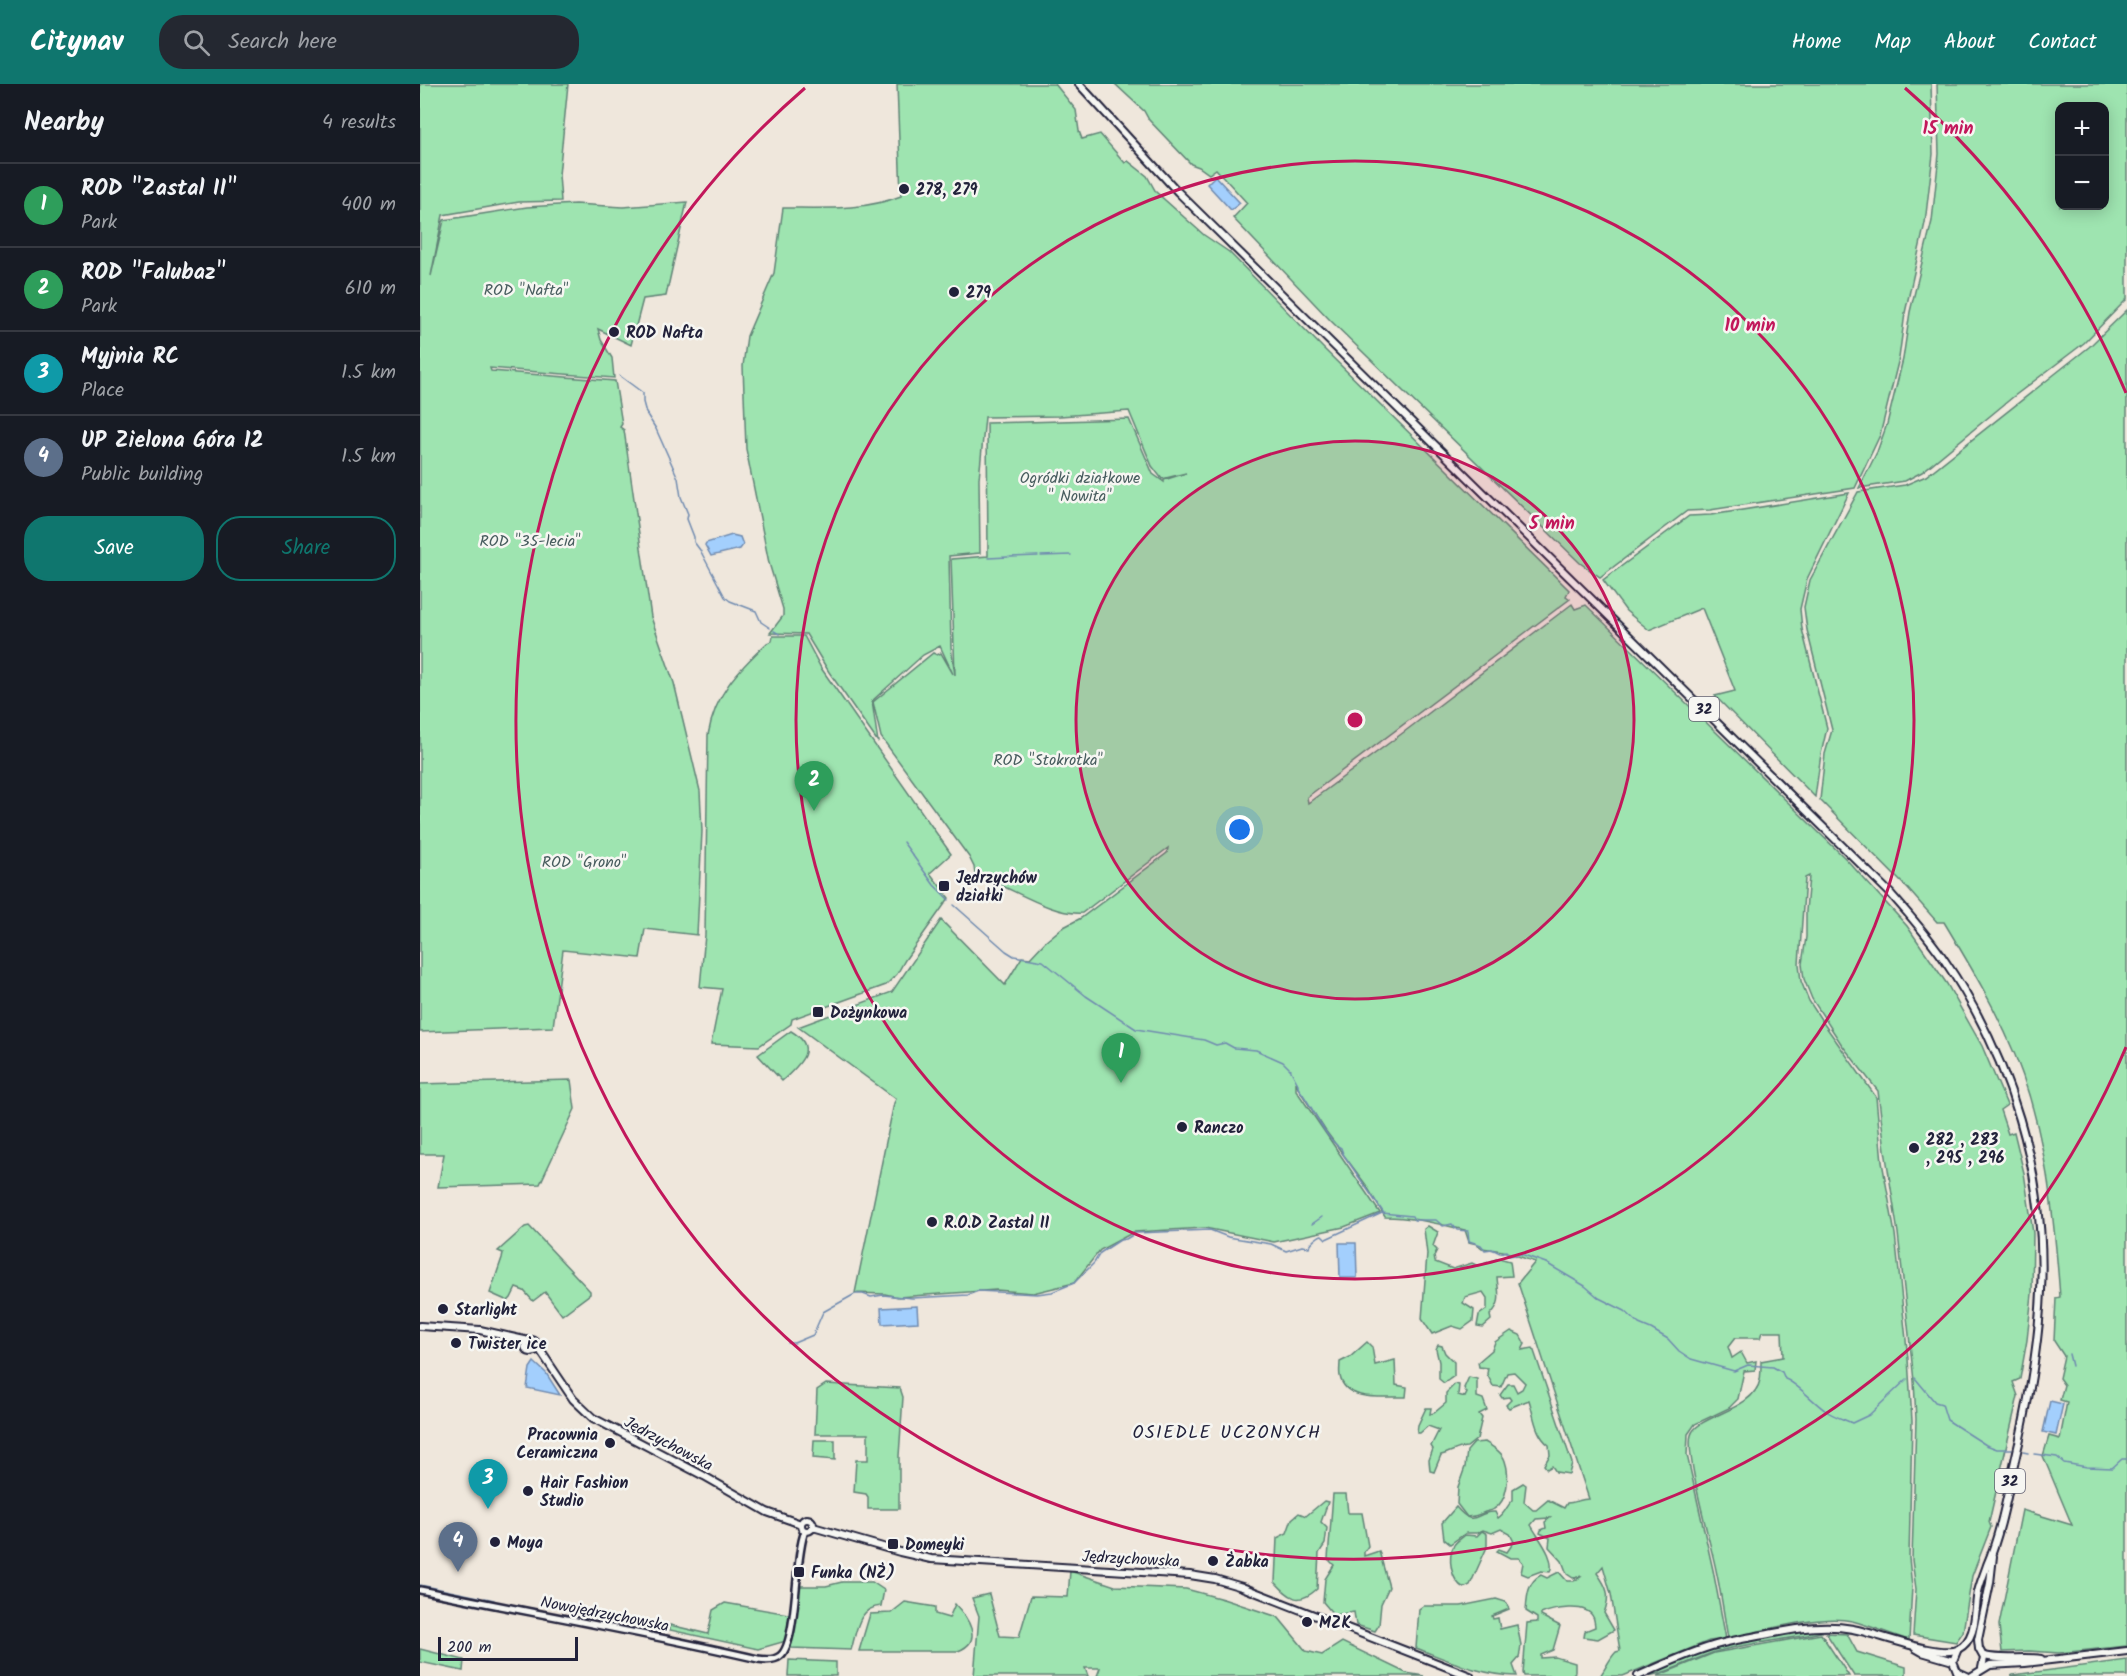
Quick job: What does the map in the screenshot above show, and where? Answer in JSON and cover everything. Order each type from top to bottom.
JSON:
[{"type":"main road","name":"32","points":[[1079,84],[1178,192],[1891,894],[1922,931],[1968,997],[2001,1065],[2020,1121],[2034,1184],[2041,1256],[2039,1328],[2032,1382],[1994,1550],[1990,1583],[1978,1640],[1979,1649]]},
{"type":"main road","points":[[420,1326],[480,1329],[527,1343],[535,1341],[536,1349],[528,1352],[527,1343]]},
{"type":"main road","name":"Jędrzychowska","points":[[536,1349],[546,1359],[579,1406],[593,1418],[767,1512],[801,1524]]},
{"type":"main road","points":[[809,1519],[813,1522],[813,1527],[805,1531],[801,1524],[804,1520],[809,1519]]},
{"type":"main road","name":"Jędrzychowska","points":[[813,1527],[931,1559],[1190,1575],[1215,1579],[1242,1587],[1470,1676]]},
{"type":"main road","name":"32","points":[[1964,1646],[1971,1633],[1979,1587],[1994,1550]]},
{"type":"main road","points":[[1638,1676],[1712,1646],[1806,1628],[1830,1626],[1849,1628],[1912,1646],[1957,1651]]},
{"type":"main road","points":[[1912,1646],[1923,1652],[1953,1661],[1959,1674],[1967,1676]]},
{"type":"main road","points":[[1953,1661],[1957,1651],[1964,1646],[1979,1649],[1984,1656],[2006,1660],[2025,1658],[2051,1660]]},
{"type":"main road","points":[[1972,1676],[1996,1664],[2127,1651]]},
{"type":"main road","points":[[1982,1669],[1984,1656]]},
{"type":"street","name":"Nowojędrzychowska","points":[[420,1590],[626,1629],[758,1659],[772,1659],[783,1654],[789,1643],[800,1549],[805,1531]]},
{"type":"green space","points":[[420,84],[568,84],[559,175],[561,201],[519,202],[443,215],[431,276],[444,220],[527,207],[575,204],[623,207],[687,202],[666,296],[643,299],[631,345],[598,329],[601,340],[612,358],[614,378],[490,368],[491,371],[615,381],[622,424],[620,427],[624,430],[651,617],[674,683],[700,791],[702,831],[697,935],[645,929],[640,958],[563,950],[553,1027],[420,1032]]},
{"type":"green space","points":[[897,84],[1055,84],[1076,110],[1082,139],[1100,134],[1125,163],[1128,161],[1147,176],[1156,192],[1204,235],[1229,252],[1324,349],[1569,590],[1566,596],[1570,599],[1307,797],[1308,803],[1572,604],[1575,609],[1586,605],[1846,859],[1907,926],[1947,984],[1982,1046],[2007,1105],[2000,1110],[2008,1134],[2014,1132],[2024,1173],[2033,1233],[2032,1294],[2027,1340],[2020,1379],[2013,1382],[2018,1396],[1989,1522],[1991,1527],[1972,1576],[1963,1632],[1956,1642],[1913,1635],[1916,1589],[1912,1560],[1916,1419],[1898,1233],[1878,1091],[1842,1045],[1812,999],[1804,979],[1802,964],[1806,937],[1809,876],[1805,878],[1799,964],[1801,981],[1809,1001],[1876,1097],[1882,1162],[1895,1234],[1912,1421],[1909,1558],[1912,1587],[1909,1640],[1859,1623],[1839,1619],[1807,1621],[1728,1638],[1716,1570],[1695,1480],[1690,1445],[1691,1435],[1695,1428],[1703,1422],[1748,1399],[1756,1390],[1760,1380],[1761,1361],[1783,1357],[1782,1332],[1762,1332],[1760,1338],[1735,1338],[1728,1347],[1732,1358],[1741,1352],[1747,1363],[1756,1361],[1755,1370],[1744,1371],[1738,1399],[1729,1408],[1695,1424],[1688,1434],[1687,1455],[1726,1639],[1709,1641],[1623,1676],[1600,1676],[1616,1652],[1620,1651],[1611,1594],[1603,1566],[1597,1573],[1607,1591],[1604,1613],[1614,1630],[1598,1639],[1584,1637],[1585,1631],[1595,1627],[1593,1617],[1589,1612],[1576,1608],[1553,1610],[1541,1614],[1560,1626],[1553,1650],[1541,1655],[1541,1658],[1555,1657],[1575,1663],[1575,1672],[1571,1676],[1524,1676],[1527,1623],[1537,1622],[1537,1618],[1526,1611],[1530,1586],[1541,1575],[1547,1578],[1559,1572],[1567,1581],[1574,1581],[1582,1576],[1573,1578],[1567,1574],[1562,1561],[1549,1547],[1550,1538],[1540,1533],[1546,1528],[1545,1522],[1550,1518],[1536,1519],[1531,1525],[1551,1561],[1550,1572],[1541,1571],[1528,1576],[1521,1573],[1523,1563],[1519,1558],[1510,1558],[1497,1551],[1499,1549],[1507,1552],[1514,1542],[1510,1534],[1501,1529],[1492,1533],[1483,1530],[1477,1533],[1466,1533],[1450,1544],[1444,1539],[1442,1523],[1456,1507],[1468,1517],[1475,1518],[1488,1512],[1495,1512],[1498,1518],[1513,1500],[1513,1489],[1523,1483],[1526,1485],[1524,1502],[1533,1510],[1548,1500],[1564,1508],[1567,1503],[1589,1499],[1518,1283],[1535,1262],[1503,1251],[1482,1248],[1469,1242],[1465,1230],[1415,1220],[1385,1217],[1366,1185],[1325,1130],[1296,1082],[1296,1090],[1380,1213],[1344,1227],[1274,1242],[1205,1228],[1134,1232],[1100,1250],[1074,1283],[1033,1293],[996,1290],[898,1297],[855,1293],[896,1099],[798,1027],[892,992],[941,920],[1005,985],[1022,957],[1030,958],[1062,928],[1081,918],[1167,853],[1168,848],[1082,913],[1056,910],[975,875],[969,857],[881,737],[873,702],[933,653],[937,655],[941,653],[953,674],[940,646],[923,655],[872,701],[878,742],[829,672],[806,634],[770,633],[783,616],[783,609],[769,563],[746,449],[743,366],[747,336],[774,273],[783,208],[858,206],[901,196]],"holes":[[[1129,411],[1152,466],[1162,479],[1186,473],[1164,480],[1164,482],[1153,474],[1129,419],[987,423],[988,556],[951,559],[955,675],[951,647],[949,556],[980,553],[979,479],[985,417],[1060,416]]]},
{"type":"green space","points":[[1115,84],[1931,84],[1933,154],[1925,223],[1905,313],[1899,358],[1880,435],[1855,488],[1710,510],[1687,511],[1600,577],[1580,563],[1331,321],[1233,218],[1247,203],[1216,169],[1209,174],[1191,164],[1149,120],[1144,111]]},
{"type":"green space","points":[[1937,84],[2127,84],[2127,299],[2084,343],[2013,397],[1922,472],[1905,481],[1859,488],[1877,452],[1887,424],[1932,221],[1939,154]]},
{"type":"green space","points":[[2127,310],[2127,1646],[2059,1653],[2002,1652],[1999,1625],[2022,1510],[2072,1525],[2043,1456],[2049,1436],[2060,1439],[2067,1402],[2060,1400],[2064,1385],[2059,1378],[2064,1356],[2054,1341],[2056,1298],[2060,1297],[2047,1174],[2034,1113],[2015,1055],[1982,987],[1944,922],[1937,922],[1908,889],[1820,800],[1825,754],[1832,730],[1807,630],[1804,607],[1810,580],[1858,492],[1905,485],[1926,476],[2089,347]]},
{"type":"green space","points":[[1849,493],[1807,579],[1800,609],[1802,629],[1827,728],[1815,797],[1715,696],[1735,691],[1702,608],[1649,630],[1626,611],[1603,580],[1689,516],[1711,515]]},
{"type":"green space","points":[[773,636],[804,636],[821,668],[951,854],[930,873],[949,898],[897,974],[886,985],[792,1019],[791,1024],[759,1046],[711,1044],[722,989],[700,987],[705,935],[708,735],[716,707],[729,684],[756,653],[772,641]]},
{"type":"green space","points":[[791,1031],[800,1037],[804,1044],[804,1056],[795,1069],[782,1081],[758,1055]]},
{"type":"green space","points":[[571,1080],[575,1109],[540,1184],[438,1187],[444,1154],[420,1154],[420,1084]]},
{"type":"green space","points":[[529,1226],[590,1291],[590,1294],[562,1315],[545,1292],[533,1301],[524,1291],[516,1288],[508,1301],[490,1293],[503,1253],[498,1251]]},
{"type":"green space","points":[[1428,1226],[1438,1232],[1433,1246],[1437,1250],[1434,1256],[1435,1262],[1453,1269],[1472,1263],[1478,1266],[1499,1258],[1510,1261],[1512,1276],[1497,1277],[1499,1293],[1497,1306],[1490,1315],[1491,1320],[1483,1327],[1477,1326],[1479,1315],[1487,1309],[1487,1298],[1483,1292],[1465,1297],[1463,1303],[1474,1310],[1473,1321],[1462,1329],[1452,1326],[1432,1334],[1422,1319],[1427,1254],[1424,1229]]},
{"type":"green space","points":[[1511,1331],[1520,1335],[1525,1344],[1522,1350],[1533,1348],[1572,1463],[1569,1474],[1556,1472],[1552,1466],[1547,1469],[1544,1465],[1550,1455],[1549,1445],[1538,1430],[1529,1400],[1509,1408],[1506,1405],[1511,1400],[1509,1397],[1502,1398],[1500,1395],[1508,1384],[1513,1384],[1517,1392],[1525,1383],[1514,1372],[1507,1373],[1501,1387],[1493,1386],[1487,1374],[1488,1368],[1479,1367],[1478,1362],[1492,1350],[1495,1342]]},
{"type":"green space","points":[[1367,1342],[1372,1347],[1375,1365],[1395,1360],[1396,1385],[1407,1387],[1406,1397],[1367,1396],[1350,1391],[1343,1385],[1340,1362],[1350,1357]]},
{"type":"green space","points":[[1438,1345],[1442,1346],[1454,1362],[1454,1376],[1444,1383],[1439,1379],[1436,1349]]},
{"type":"green space","points":[[1469,1377],[1477,1379],[1477,1397],[1483,1399],[1487,1410],[1479,1414],[1482,1418],[1477,1439],[1467,1447],[1441,1455],[1434,1472],[1430,1471],[1429,1460],[1433,1449],[1431,1446],[1439,1430],[1428,1426],[1417,1433],[1418,1425],[1426,1408],[1431,1408],[1430,1414],[1434,1413],[1446,1403],[1446,1393],[1455,1384],[1459,1385],[1458,1395],[1465,1397],[1467,1393],[1464,1388]]},
{"type":"green space","points":[[826,1384],[900,1388],[903,1397],[899,1456],[899,1509],[868,1509],[866,1494],[854,1492],[856,1460],[868,1460],[868,1434],[815,1434],[817,1390]]},
{"type":"green space","points":[[814,1440],[835,1440],[835,1460],[813,1458]]},
{"type":"green space","points":[[1485,1442],[1504,1458],[1507,1467],[1507,1487],[1502,1500],[1494,1509],[1467,1517],[1457,1504],[1458,1487],[1465,1467],[1467,1451],[1474,1443]]},
{"type":"green space","points":[[1333,1494],[1346,1494],[1348,1513],[1362,1513],[1368,1546],[1364,1556],[1379,1551],[1389,1587],[1381,1604],[1379,1625],[1375,1631],[1356,1625],[1354,1612],[1334,1615],[1323,1602],[1325,1579],[1334,1565],[1328,1559]]},
{"type":"green space","points":[[1324,1501],[1328,1502],[1321,1522],[1327,1528],[1325,1544],[1319,1553],[1317,1589],[1305,1597],[1294,1598],[1275,1582],[1277,1538],[1287,1533],[1292,1519],[1299,1513],[1306,1516]]},
{"type":"green space","points":[[1482,1531],[1487,1534],[1487,1547],[1470,1585],[1464,1588],[1453,1575],[1452,1550],[1465,1535],[1477,1536]]},
{"type":"green space","points":[[1070,1571],[1115,1586],[1186,1589],[1223,1599],[1278,1617],[1306,1651],[1322,1655],[1342,1642],[1406,1673],[1424,1676],[1097,1676],[1100,1668],[1085,1668],[1088,1676],[974,1676],[979,1616],[972,1598],[989,1594],[1000,1636],[1019,1637],[1031,1596],[1068,1597]]},
{"type":"green space","points":[[842,1582],[872,1582],[884,1590],[881,1606],[867,1611],[859,1622],[851,1650],[791,1648],[798,1586],[826,1586]]},
{"type":"green space","points":[[1496,1599],[1506,1602],[1509,1609],[1492,1616],[1493,1619],[1498,1618],[1500,1629],[1517,1625],[1521,1645],[1519,1658],[1513,1665],[1517,1676],[1478,1670],[1416,1648],[1419,1609],[1423,1606],[1461,1606]]},
{"type":"green space","points":[[905,1602],[935,1607],[935,1614],[949,1618],[955,1604],[968,1622],[972,1635],[971,1641],[958,1651],[859,1651],[870,1614],[891,1613]]},
{"type":"green space","points":[[725,1603],[789,1614],[786,1641],[758,1649],[670,1630],[670,1625],[708,1634],[713,1610]]},
{"type":"green space","points":[[1818,1629],[1821,1632],[1719,1651],[1661,1673],[1643,1676],[1712,1648]]},
{"type":"green space","points":[[1826,1633],[1847,1634],[1857,1652],[1906,1667],[1906,1676],[1854,1676]]},
{"type":"green space","points":[[1821,1634],[1849,1676],[1657,1676],[1714,1653]]},
{"type":"green space","points":[[420,1649],[464,1660],[463,1671],[420,1662]]},
{"type":"green space","points":[[789,1660],[836,1662],[836,1676],[788,1676]]},
{"type":"green space","points":[[2127,1660],[2127,1676],[2011,1676],[2013,1675]]},
{"type":"water","points":[[1215,176],[1240,203],[1231,210],[1207,184]]},
{"type":"water","points":[[732,535],[740,537],[743,545],[740,549],[711,556],[706,543]]},
{"type":"water","points":[[1339,1243],[1356,1243],[1357,1278],[1340,1278]]},
{"type":"water","points":[[917,1306],[918,1322],[882,1324],[881,1308]]},
{"type":"water","points":[[534,1362],[546,1373],[560,1395],[527,1388],[530,1368]]},
{"type":"water","points":[[2050,1401],[2063,1404],[2056,1435],[2043,1432]]},
{"type":"waterway","points":[[620,376],[643,393],[646,413],[656,429],[678,478],[694,542],[725,597],[756,611],[761,622],[770,628]]},
{"type":"waterway","points":[[1041,556],[1071,555]]},
{"type":"waterway","points":[[1010,557],[1038,556]]},
{"type":"waterway","points":[[988,558],[1008,557]]},
{"type":"waterway","points":[[774,631],[779,634]]},
{"type":"waterway","points":[[903,842],[934,885],[949,900]]},
{"type":"waterway","points":[[954,905],[1006,951],[1014,956],[1043,961],[1086,996],[1136,1029],[1204,1040],[1216,1045],[1225,1043],[1234,1048],[1256,1050],[1283,1062],[1291,1070]]},
{"type":"waterway","points":[[1291,1071],[1298,1088],[1329,1137],[1341,1148],[1383,1212]]},
{"type":"waterway","points":[[788,1343],[794,1343],[813,1335],[823,1312],[855,1294],[871,1297],[883,1295],[912,1298],[968,1295],[978,1291],[1037,1294],[1052,1292],[1074,1283],[1094,1263],[1100,1253],[1136,1233],[1210,1230],[1228,1237],[1271,1244],[1286,1251],[1302,1246],[1309,1247],[1322,1235],[1326,1239],[1382,1213],[1412,1216],[1414,1220],[1436,1220],[1443,1226],[1452,1224],[1457,1230],[1468,1231],[1469,1241],[1481,1245],[1485,1250],[1492,1249],[1500,1253],[1506,1251],[1509,1256],[1521,1254],[1546,1263],[1585,1286],[1599,1298],[1625,1311],[1639,1324],[1668,1339],[1679,1351],[1691,1359],[1734,1371],[1748,1365],[1773,1367],[1782,1372],[1785,1379],[1826,1411],[1852,1423],[1869,1415],[1907,1379]]},
{"type":"waterway","points":[[1312,1224],[1322,1217]]},
{"type":"waterway","points":[[2069,1354],[2072,1366]]},
{"type":"waterway","points":[[1915,1378],[1935,1402],[1942,1404],[1947,1420],[1986,1445],[1997,1449],[2012,1449]]},
{"type":"waterway","points":[[2023,1452],[2028,1453]]},
{"type":"waterway","points":[[2034,1454],[2057,1457],[2064,1463],[2087,1467],[2112,1468],[2122,1459],[2127,1459]]},
{"type":"waterway","points":[[420,1585],[479,1597]]},
{"type":"waterway","points":[[485,1598],[494,1600]]},
{"type":"place","name":"278, 279","points":[[904,189]]},
{"type":"place","name":"279","points":[[954,292]]},
{"type":"place","name":"ROD Nafta","points":[[614,332]]},
{"type":"place","name":"ROD \"Falubaz\"","points":[[814,811]]},
{"type":"place","name":"Jędrzychów działki","points":[[944,886]]},
{"type":"place","name":"Dożynkowa","points":[[818,1012]]},
{"type":"place","name":"ROD \"Zastal II\"","points":[[1121,1083]]},
{"type":"place","name":"Ranczo","points":[[1182,1127]]},
{"type":"place","name":"282 , 283 , 295 , 296","points":[[1914,1148]]},
{"type":"place","name":"R.O.D Zastal II","points":[[932,1222]]},
{"type":"place","name":"Starlight","points":[[443,1309]]},
{"type":"place","name":"Twister ice","points":[[456,1343]]},
{"type":"place","name":"Pracownia Ceramiczna","points":[[610,1443]]},
{"type":"place","name":"Hair Fashion Studio","points":[[528,1491]]},
{"type":"place","name":"Myjnia RC","points":[[488,1509]]},
{"type":"place","name":"Moya","points":[[495,1542]]},
{"type":"place","name":"Domeyki","points":[[893,1544]]},
{"type":"place","name":"Żabka","points":[[1213,1561]]},
{"type":"place","name":"UP Zielona Góra 12","points":[[458,1572]]},
{"type":"place","name":"Funka (NŻ)","points":[[799,1572]]},
{"type":"place","name":"MZK","points":[[1307,1622]]},
{"type":"district","name":"OSIEDLE UCZONYCH","points":[[1227,1432]]},
{"type":"park label","name":"ROD \"Nafta\"","points":[[526,289]]},
{"type":"park label","name":"Ogródki działkowe \" Nowita\"","points":[[1080,486]]},
{"type":"park label","name":"ROD \"35-lecia\"","points":[[530,540]]},
{"type":"park label","name":"ROD \"Stokrotka\"","points":[[1048,759]]},
{"type":"park label","name":"ROD \"Grono\"","points":[[584,861]]}]
